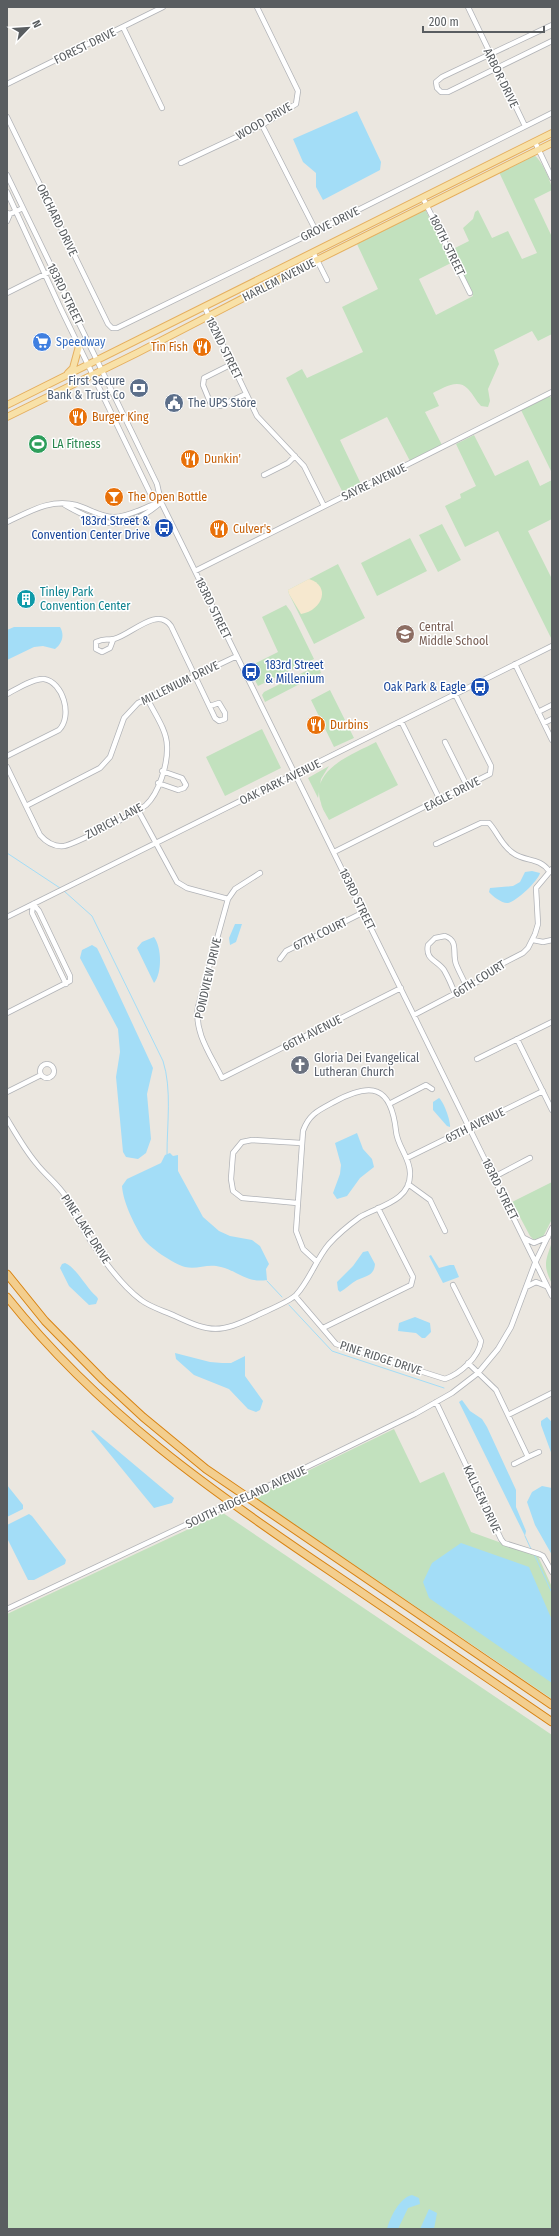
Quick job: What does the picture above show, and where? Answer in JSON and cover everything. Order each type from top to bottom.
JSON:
[{"type":"highway","points":[[7,1274],[45,1321],[103,1380],[143,1417],[206,1469],[552,1705]]},
{"type":"highway","points":[[7,1297],[34,1330],[92,1390],[134,1428],[196,1479],[552,1722]]},
{"type":"main road","name":"HARLEM AVENUE","points":[[7,405],[314,254],[552,133]]},
{"type":"main road","name":"HARLEM AVENUE","points":[[7,416],[102,370],[317,260],[552,143]]},
{"type":"main road","points":[[64,377],[73,368],[79,346]]},
{"type":"street","name":"FOREST DRIVE","points":[[7,84],[163,7]]},
{"type":"street","name":"WOOD DRIVE","points":[[181,163],[262,125],[296,104],[298,91],[256,7]]},
{"type":"street","name":"ARBOR DRIVE","points":[[468,7],[525,126]]},
{"type":"street","points":[[552,25],[442,77],[436,82],[437,88],[441,92],[448,92],[552,41]]},
{"type":"street","points":[[123,27],[162,108]]},
{"type":"street","name":"GROVE DRIVE","points":[[108,324],[112,328],[117,328],[316,231],[552,113]]},
{"type":"street","name":"ORCHARD DRIVE","points":[[7,117],[108,324]]},
{"type":"street","points":[[262,125],[316,231]]},
{"type":"street","points":[[535,142],[552,178]]},
{"type":"street","name":"183RD STREET","points":[[7,175],[157,484],[161,502],[552,1296]]},
{"type":"street","name":"183RD STREET","points":[[7,192],[150,493],[161,502]]},
{"type":"street","name":"180TH STREET","points":[[423,198],[470,293]]},
{"type":"street","points":[[7,221],[9,214],[23,208]]},
{"type":"street","points":[[314,254],[327,280]]},
{"type":"street","points":[[7,293],[53,270]]},
{"type":"street","name":"182ND STREET","points":[[205,308],[257,416],[266,428],[304,466],[324,506]]},
{"type":"street","points":[[232,364],[204,378],[203,385],[210,402],[220,406],[246,394]]},
{"type":"street","name":"SAYRE AVENUE","points":[[195,570],[552,392]]},
{"type":"street","points":[[264,475],[288,463],[295,456]]},
{"type":"street","points":[[64,504],[95,520],[114,524],[124,524],[151,511],[161,502]]},
{"type":"street","points":[[7,522],[40,506],[53,503],[76,505],[102,516],[115,517],[129,514],[161,502]]},
{"type":"street","points":[[113,640],[152,620],[164,620],[171,626],[210,706]]},
{"type":"street","name":"OAK PARK AVENUE","points":[[7,917],[552,646]]},
{"type":"street","name":"MILLENIUM DRIVE","points":[[26,806],[100,768],[110,757],[124,718],[133,707],[147,698],[237,656]]},
{"type":"street","points":[[515,664],[552,740]]},
{"type":"street","points":[[7,694],[37,680],[49,681],[57,688],[66,705],[67,712],[65,723],[59,730],[7,756]]},
{"type":"street","name":"EAGLE DRIVE","points":[[334,852],[490,774],[492,769],[455,694]]},
{"type":"street","name":"ZURICH LANE","points":[[26,806],[42,838],[54,845],[65,846],[138,810],[149,801],[162,771],[166,757],[167,741],[147,698]]},
{"type":"street","points":[[538,712],[552,705]]},
{"type":"street","points":[[544,723],[552,719]]},
{"type":"street","points":[[401,721],[440,800]]},
{"type":"street","points":[[445,742],[467,786]]},
{"type":"street","points":[[7,767],[26,806]]},
{"type":"street","points":[[158,783],[178,790],[186,787],[184,779],[162,771]]},
{"type":"street","points":[[138,810],[177,882],[187,888],[228,899],[234,889],[260,873]]},
{"type":"street","points":[[436,844],[481,823],[489,824],[502,843],[514,854],[526,859],[539,861],[550,870]]},
{"type":"street","name":"66TH COURT","points":[[414,1015],[467,988],[479,981],[490,970],[523,953],[533,940],[538,924],[536,888],[550,870]]},
{"type":"street","name":"PONDVIEW DRIVE","points":[[222,1078],[199,1033],[197,1016],[228,899]]},
{"type":"street","points":[[33,904],[32,913],[66,984]]},
{"type":"street","points":[[7,1013],[66,984],[70,976],[39,911],[33,904]]},
{"type":"street","name":"67TH COURT","points":[[280,959],[286,951],[364,912]]},
{"type":"street","points":[[455,994],[443,970],[432,961],[428,954],[428,945],[435,938],[444,936],[453,942],[455,947],[455,962],[467,988]]},
{"type":"street","points":[[533,940],[543,942],[552,940]]},
{"type":"street","name":"66TH AVENUE","points":[[222,1078],[401,988]]},
{"type":"street","points":[[477,1059],[552,1022]]},
{"type":"street","points":[[517,1039],[552,1110]]},
{"type":"street","points":[[7,1092],[40,1075]]},
{"type":"street","points":[[389,1104],[426,1085],[432,1089]]},
{"type":"street","points":[[295,1296],[328,1246],[344,1229],[361,1217],[400,1197],[408,1184],[410,1174],[407,1158],[396,1137],[394,1119],[389,1104],[380,1094],[372,1090],[365,1089],[355,1092],[312,1115],[305,1126],[301,1143],[296,1231],[298,1241],[306,1252],[317,1262]]},
{"type":"street","name":"65TH AVENUE","points":[[407,1158],[543,1091]]},
{"type":"street","name":"PINE LAKE DRIVE","points":[[7,1119],[36,1164],[66,1196],[91,1241],[120,1280],[141,1300],[195,1325],[217,1330],[233,1327],[295,1296]]},
{"type":"street","points":[[297,1203],[242,1198],[233,1191],[231,1179],[233,1153],[242,1142],[252,1140],[301,1143]]},
{"type":"street","points":[[494,1177],[530,1158]]},
{"type":"street","points":[[408,1184],[430,1200],[445,1231]]},
{"type":"street","points":[[322,1328],[411,1285],[413,1277],[378,1208]]},
{"type":"street","name":"SOUTH RIDGELAND AVENUE","points":[[7,1609],[329,1458],[436,1402],[462,1386],[478,1373],[501,1345],[511,1327],[535,1263],[552,1228]]},
{"type":"street","points":[[522,1236],[534,1243],[548,1237]]},
{"type":"street","points":[[526,1287],[536,1282],[548,1287]]},
{"type":"street","points":[[453,1285],[481,1341],[480,1349],[468,1363],[496,1390],[528,1457]]},
{"type":"street","name":"PINE RIDGE DRIVE","points":[[295,1296],[336,1344],[445,1380],[454,1376],[468,1363]]},
{"type":"street","points":[[508,1415],[552,1393]]},
{"type":"street","name":"KALLSEN DRIVE","points":[[436,1402],[501,1539],[504,1543],[529,1550],[543,1556],[552,1572]]},
{"type":"street","points":[[514,1464],[539,1452]]},
{"type":"green space","points":[[533,155],[539,160],[545,170],[552,190],[534,199],[552,237],[552,334],[538,341],[532,331],[494,350],[499,364],[488,389],[490,401],[488,407],[481,406],[468,389],[460,384],[450,385],[433,393],[439,406],[425,412],[442,445],[410,461],[387,417],[340,440],[361,484],[343,493],[286,378],[302,369],[307,378],[363,352],[342,307],[378,289],[357,244],[425,209],[451,263],[419,279],[436,315],[473,296],[451,250],[469,241],[463,228],[473,219],[475,212],[478,210],[492,238],[508,231],[522,259],[537,253],[499,172]]},
{"type":"green space","points":[[550,396],[552,400],[552,473],[521,410]]},
{"type":"green space","points":[[474,435],[495,476],[528,460],[540,486],[552,480],[552,519],[528,531],[552,579],[552,640],[498,531],[465,547],[445,506],[461,498],[460,494],[476,486],[456,444]]},
{"type":"green space","points":[[442,524],[461,560],[438,572],[419,535]]},
{"type":"green space","points":[[410,538],[427,571],[377,596],[361,563]]},
{"type":"green space","points":[[338,564],[365,618],[314,644],[288,590]]},
{"type":"green space","points":[[286,605],[291,612],[314,659],[258,686],[248,667],[278,652],[262,617]]},
{"type":"green space","points":[[318,665],[321,673],[265,702],[262,695],[264,692]]},
{"type":"green space","points":[[330,690],[354,738],[334,747],[311,700]]},
{"type":"green space","points":[[262,729],[281,768],[225,796],[206,757]]},
{"type":"green space","points":[[376,742],[398,785],[329,820],[321,803],[319,791],[321,781],[327,772],[336,764]]},
{"type":"green space","points":[[329,766],[321,779],[318,798],[308,778]]},
{"type":"green space","points":[[552,1182],[552,1219],[543,1237],[534,1240],[530,1236],[512,1202]]},
{"type":"green space","points":[[552,1242],[552,1284],[547,1272],[546,1263]]},
{"type":"green space","points":[[394,1429],[420,1483],[444,1472],[471,1532],[538,1556],[552,1587],[552,1699],[254,1497]]},
{"type":"green space","points":[[223,1513],[552,1735],[552,2229],[7,2229],[7,1614]]},
{"type":"sand","points":[[309,579],[316,582],[320,587],[322,598],[315,608],[309,612],[301,614],[288,590]]},
{"type":"water","points":[[357,111],[381,162],[380,170],[323,200],[316,187],[316,173],[303,162],[293,139]]},
{"type":"water","points":[[14,627],[60,627],[62,630],[62,639],[55,649],[43,646],[34,647],[7,660],[7,630]]},
{"type":"water","points":[[532,871],[540,873],[535,881],[517,899],[506,903],[495,898],[489,892],[490,888],[513,886],[520,882],[525,872]]},
{"type":"water","points":[[235,924],[242,924],[236,942],[230,945],[229,938]]},
{"type":"water","points":[[154,937],[160,954],[160,967],[157,979],[154,983],[137,948],[142,942]]},
{"type":"water","points":[[92,945],[97,948],[100,954],[153,1068],[147,1094],[151,1139],[146,1153],[138,1159],[126,1157],[123,1152],[116,1077],[120,1052],[118,1029],[80,958],[82,950]]},
{"type":"water","points":[[439,1098],[447,1112],[450,1127],[447,1126],[433,1110],[433,1102]]},
{"type":"water","points":[[357,1133],[363,1149],[372,1159],[374,1167],[360,1178],[347,1196],[337,1199],[333,1193],[340,1174],[341,1165],[335,1143]]},
{"type":"water","points":[[170,1153],[173,1156],[178,1155],[178,1171],[203,1217],[219,1231],[230,1236],[252,1240],[260,1246],[269,1264],[266,1269],[267,1280],[260,1281],[248,1279],[228,1269],[216,1266],[194,1268],[185,1267],[162,1255],[145,1241],[132,1219],[122,1186],[127,1179],[161,1163],[165,1155]]},
{"type":"water","points":[[368,1251],[375,1264],[373,1271],[369,1275],[355,1281],[340,1292],[338,1290],[337,1282],[353,1266],[363,1252]]},
{"type":"water","points":[[431,1255],[439,1268],[454,1265],[459,1277],[443,1283],[429,1256]]},
{"type":"water","points":[[65,1263],[74,1269],[97,1297],[98,1299],[96,1304],[89,1305],[69,1286],[60,1268],[62,1264]]},
{"type":"water","points":[[415,1317],[430,1323],[431,1332],[425,1338],[422,1338],[416,1333],[398,1331],[399,1323]]},
{"type":"water","points":[[175,1353],[210,1362],[222,1363],[231,1363],[245,1356],[245,1376],[263,1401],[260,1410],[256,1412],[248,1409],[229,1389],[194,1375],[176,1359]]},
{"type":"water","points":[[462,1400],[470,1411],[482,1419],[487,1427],[516,1490],[516,1507],[526,1531],[525,1536],[459,1402]]},
{"type":"water","points":[[547,1417],[552,1422],[552,1455],[541,1425],[541,1421]]},
{"type":"water","points":[[93,1430],[174,1498],[172,1503],[154,1508],[91,1431]]},
{"type":"water","points":[[7,1485],[23,1505],[23,1509],[7,1517]]},
{"type":"water","points":[[542,1486],[552,1488],[552,1555],[535,1525],[527,1502],[532,1492]]},
{"type":"water","points":[[29,1514],[66,1560],[65,1564],[34,1580],[28,1580],[7,1538],[7,1525]]},
{"type":"water","points":[[461,1543],[529,1567],[552,1620],[552,1683],[429,1598],[423,1582],[432,1563]]},
{"type":"water","points":[[412,2195],[419,2198],[420,2204],[408,2208],[398,2229],[387,2229],[390,2219],[399,2204],[407,2197]]},
{"type":"water","points":[[429,2209],[437,2213],[434,2229],[420,2229]]},
{"type":"waterway","points":[[7,853],[60,888]]},
{"type":"waterway","points":[[64,891],[92,916],[163,1061],[166,1072],[168,1095],[167,1154]]},
{"type":"waterway","points":[[267,1281],[282,1297]]},
{"type":"waterway","points":[[289,1305],[332,1351],[444,1388]]},
{"type":"waterway","points":[[525,1536],[531,1549]]},
{"type":"waterway","points":[[534,1554],[552,1593]]},
{"type":"place","name":"Speedway","points":[[42,342]]},
{"type":"place","name":"Tin Fish","points":[[202,347]]},
{"type":"place","name":"First Secure Bank & Trust Co","points":[[139,388]]},
{"type":"place","name":"The UPS Store","points":[[174,403]]},
{"type":"place","name":"Burger King","points":[[78,417]]},
{"type":"place","name":"LA Fitness","points":[[38,444]]},
{"type":"place","name":"Dunkin'","points":[[190,459]]},
{"type":"place","name":"The Open Bottle","points":[[114,497]]},
{"type":"place","name":"183rd Street & Convention Center Drive","points":[[164,528]]},
{"type":"place","name":"Culver's","points":[[219,529]]},
{"type":"place","name":"Tinley Park Convention Center","points":[[26,599]]},
{"type":"place","name":"Central Middle School","points":[[405,634]]},
{"type":"place","name":"183rd Street & Millenium","points":[[251,672]]},
{"type":"place","name":"Oak Park & Eagle","points":[[480,687]]},
{"type":"place","name":"Durbins","points":[[316,725]]},
{"type":"place","name":"Gloria Dei Evangelical Lutheran Church","points":[[300,1065]]}]
